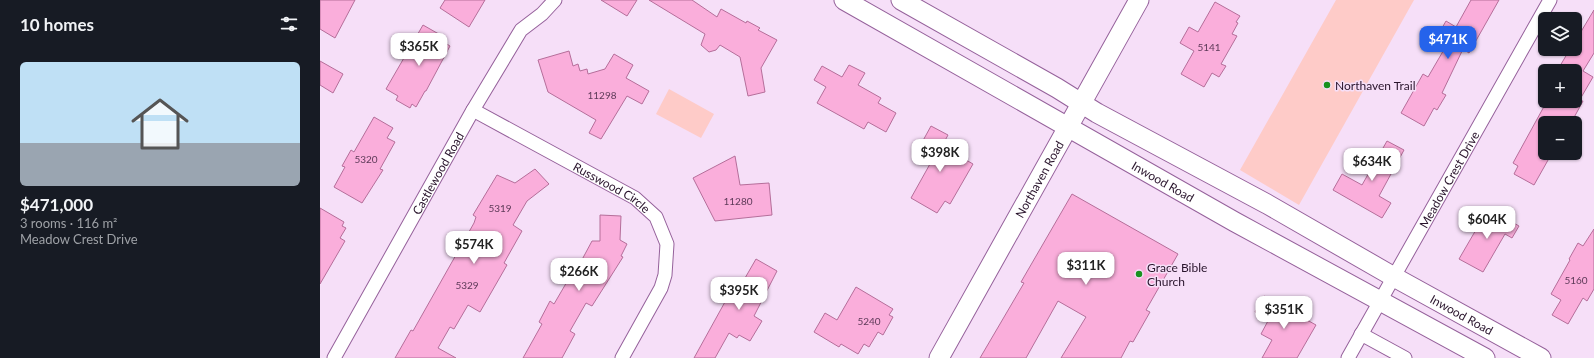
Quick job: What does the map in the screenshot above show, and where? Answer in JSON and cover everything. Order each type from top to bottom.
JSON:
[{"type":"main road","name":"Inwood Road","points":[[844,0],[1250,230],[1486,358]]},
{"type":"main road","name":"Inwood Road","points":[[901,0],[1057,88],[1081,104],[1317,232],[1394,277],[1541,358]]},
{"type":"main road","name":"Northaven Road","points":[[939,358],[1139,0]]},
{"type":"street","name":"Castlewood Road","points":[[334,358],[473,110],[521,30],[542,14],[555,0]]},
{"type":"street","name":"Meadow Crest Drive","points":[[1348,358],[1550,0]]},
{"type":"street","name":"Russwood Circle","points":[[473,110],[635,198],[656,217],[667,244],[665,275],[661,288],[622,358]]},
{"type":"street","points":[[1361,334],[1405,358]]},
{"type":"shaded area","name":"Northaven Trail","points":[[1336,0],[1414,0],[1299,205],[1240,170]]},
{"type":"shaded area","points":[[669,89],[714,114],[701,138],[656,114]]},
{"type":"building","points":[[320,0],[355,0],[335,38],[320,29]]},
{"type":"building","points":[[445,0],[485,0],[469,27],[440,8]]},
{"type":"building","points":[[601,0],[637,0],[627,16]]},
{"type":"building","points":[[649,0],[692,0],[717,17],[721,9],[746,23],[747,21],[760,28],[758,30],[777,40],[761,68],[765,92],[748,96],[740,57],[720,45],[716,50],[709,52],[701,45],[705,34]]},
{"type":"building","points":[[1471,0],[1499,0],[1469,53],[1463,49],[1442,93],[1446,95],[1437,110],[1434,108],[1424,126],[1401,113],[1423,74],[1428,77],[1449,41],[1438,35],[1446,21],[1456,27]]},
{"type":"building","points":[[1215,2],[1240,16],[1236,22],[1238,23],[1232,34],[1237,36],[1221,64],[1226,66],[1219,77],[1212,73],[1204,87],[1181,74],[1194,51],[1180,43],[1189,27],[1198,32]]},
{"type":"building","points":[[1594,10],[1594,53],[1583,71],[1593,77],[1582,96],[1582,64],[1561,64],[1566,56],[1582,56],[1582,30]]},
{"type":"building","points":[[423,25],[444,37],[442,41],[450,46],[416,107],[412,104],[410,108],[396,100],[398,96],[386,89]]},
{"type":"building","points":[[569,51],[573,66],[578,64],[580,71],[587,69],[588,74],[605,69],[614,54],[633,65],[626,78],[649,91],[642,104],[627,96],[601,139],[589,133],[596,120],[548,92],[538,60]]},
{"type":"building","points":[[320,61],[343,74],[333,93],[320,85]]},
{"type":"building","points":[[849,65],[865,73],[858,85],[881,98],[878,103],[896,113],[886,132],[868,122],[864,129],[817,103],[826,87],[814,80],[822,66],[842,77]]},
{"type":"building","points":[[1543,108],[1579,108],[1575,116],[1539,116]]},
{"type":"building","points":[[374,117],[393,128],[387,138],[395,142],[380,169],[383,170],[362,203],[334,187],[345,167],[342,166],[351,150],[354,152]]},
{"type":"building","points":[[1538,117],[1538,160],[1548,160],[1534,185],[1514,174],[1518,166],[1513,163]]},
{"type":"building","points":[[931,126],[948,135],[942,146],[973,164],[950,204],[945,201],[937,213],[911,198],[935,155],[920,146]]},
{"type":"building","points":[[1387,141],[1404,150],[1379,196],[1391,203],[1382,218],[1333,190],[1342,174],[1362,185]]},
{"type":"building","points":[[735,156],[740,185],[769,183],[772,215],[715,221],[693,178]]},
{"type":"building","points":[[535,169],[549,184],[527,201],[513,225],[522,231],[504,263],[507,265],[480,312],[468,305],[454,329],[450,327],[438,348],[456,358],[395,358],[411,330],[413,331],[474,223],[476,217],[473,215],[497,175],[515,183]]},
{"type":"building","name":"Grace Bible Church","points":[[1072,194],[1178,254],[1146,310],[1150,312],[1133,342],[1130,341],[1121,358],[1061,358],[1086,317],[1058,301],[1026,358],[980,358],[1024,283],[1021,282]]},
{"type":"building","points":[[320,208],[344,222],[342,226],[346,228],[340,238],[345,241],[320,284]]},
{"type":"building","points":[[1493,211],[1519,226],[1512,238],[1505,234],[1483,272],[1459,259],[1484,216],[1489,218]]},
{"type":"building","points":[[600,215],[621,216],[620,240],[627,244],[621,256],[623,257],[592,306],[586,303],[570,331],[575,334],[562,358],[523,358],[542,324],[539,322],[550,301],[554,304],[575,268],[577,269],[592,241],[600,241]]},
{"type":"building","points":[[1594,229],[1594,289],[1587,301],[1583,298],[1568,324],[1552,315],[1561,300],[1551,294],[1578,243],[1583,246]]},
{"type":"building","points":[[756,259],[777,271],[754,316],[762,321],[750,341],[739,335],[737,338],[729,333],[715,358],[694,358],[736,282],[741,285]]},
{"type":"building","points":[[856,287],[893,309],[889,315],[893,317],[883,335],[878,332],[869,347],[864,344],[858,354],[841,344],[839,347],[814,332],[825,313],[837,320]]},
{"type":"building","points":[[1264,296],[1316,325],[1297,358],[1262,358],[1272,340],[1261,334],[1269,319],[1255,312]]},
{"type":"place","name":"Northaven Trail","points":[[1327,85]]},
{"type":"place","name":"Grace Bible Church","points":[[1139,274]]}]
